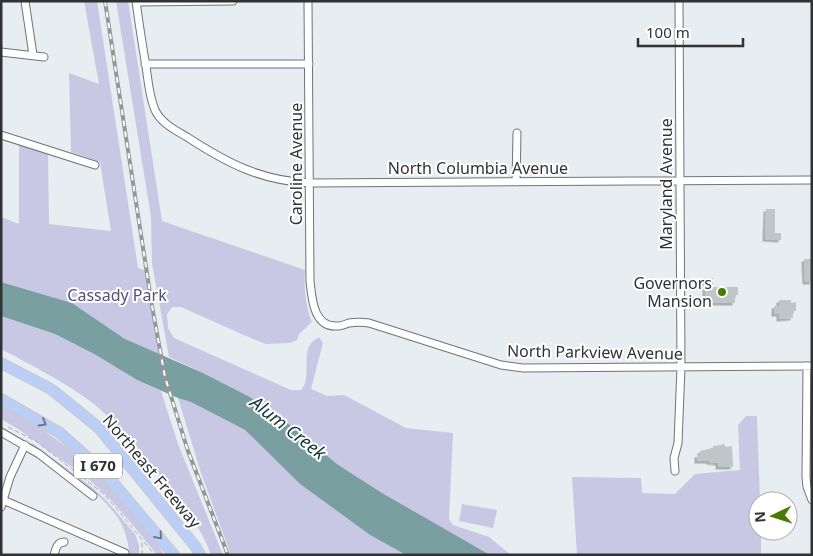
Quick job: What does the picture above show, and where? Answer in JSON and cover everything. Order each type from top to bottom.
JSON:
[{"type":"highway","points":[[1,357],[41,384]]},
{"type":"highway","name":"Northeast Freeway","points":[[1,363],[51,389],[99,428],[195,546],[200,555]]},
{"type":"highway","name":"I 670","points":[[1,399],[60,433],[105,472],[174,555]]},
{"type":"street","points":[[25,1],[33,56]]},
{"type":"street","points":[[233,1],[136,2],[145,64],[309,64]]},
{"type":"street","name":"Caroline Avenue","points":[[308,1],[310,281],[315,312],[325,323]]},
{"type":"street","name":"Maryland Avenue","points":[[675,471],[674,452],[678,443],[681,367],[679,1]]},
{"type":"street","points":[[1,52],[44,57]]},
{"type":"street","name":"North Columbia Avenue","points":[[145,64],[153,102],[160,119],[219,158],[264,176],[284,181],[310,183],[812,180]]},
{"type":"street","points":[[516,182],[517,133]]},
{"type":"street","points":[[1,135],[95,165]]},
{"type":"street","name":"North Parkview Avenue","points":[[325,323],[337,326],[356,322],[369,323],[509,367],[809,366]]},
{"type":"street","points":[[809,366],[806,487],[812,500]]},
{"type":"street","points":[[1,432],[39,454],[93,496]]},
{"type":"street","points":[[25,445],[10,477],[2,503],[126,551]]},
{"type":"street","points":[[54,555],[57,546],[64,542]]},
{"type":"path","points":[[142,555],[142,539],[155,555]]},
{"type":"green space","name":"Cassady Park","points":[[84,1],[97,1],[138,268],[147,271],[160,355],[125,339],[72,303],[1,282],[1,217],[19,224],[19,144],[48,153],[49,224],[111,231],[100,162],[71,152],[69,73],[99,84]]},
{"type":"green space","points":[[116,1],[128,1],[162,221],[305,270],[306,296],[312,322],[299,334],[297,340],[290,343],[266,344],[181,307],[172,307],[167,314],[168,328],[174,338],[291,390],[301,390],[306,379],[309,347],[319,337],[323,343],[311,389],[327,396],[344,395],[406,428],[453,433],[449,519],[453,525],[489,537],[511,555],[490,555],[431,522],[337,464],[290,425],[250,397],[169,357],[152,263],[151,217]]},
{"type":"green space","points":[[1,316],[55,334],[96,355],[137,380],[161,391],[178,444],[223,555],[211,555],[200,531],[180,501],[136,447],[107,416],[94,404],[72,389],[1,349]]},
{"type":"green space","points":[[178,398],[191,402],[245,430],[300,484],[370,535],[406,555],[231,555],[201,473]]},
{"type":"green space","points":[[1,405],[25,418],[71,450],[93,469],[133,510],[150,532],[164,555],[157,555],[110,499],[86,477],[1,419]]},
{"type":"green space","points":[[746,416],[757,416],[760,491],[748,491],[748,541],[761,541],[761,555],[577,555],[572,477],[641,478],[642,493],[675,494],[695,474],[740,470],[738,425]]},
{"type":"green space","points":[[32,443],[93,488],[106,500],[135,534],[139,545],[139,555],[130,555],[123,527],[118,518],[100,497],[77,478],[30,446]]},
{"type":"green space","points":[[462,504],[497,510],[493,528],[459,521]]},
{"type":"water","name":"Alum Creek","points":[[1,282],[72,303],[125,339],[203,373],[250,397],[290,425],[337,464],[382,493],[490,555],[406,555],[370,535],[300,484],[245,430],[191,402],[137,380],[96,355],[55,334],[1,316]]},
{"type":"building","points":[[766,209],[775,209],[775,233],[781,233],[781,240],[765,239]]},
{"type":"building","points":[[804,259],[812,259],[812,282],[805,282]]},
{"type":"building","name":"Governors Mansion","points":[[701,278],[713,278],[713,287],[738,287],[735,303],[705,303],[705,283],[701,283]]},
{"type":"building","points":[[779,300],[791,300],[791,303],[796,302],[796,311],[793,311],[793,318],[779,319],[779,314],[774,314],[774,306],[779,306]]},
{"type":"building","points":[[723,443],[726,447],[732,446],[733,467],[718,467],[718,463],[697,461],[697,455],[700,455],[700,451],[722,445]]},
{"type":"railway","points":[[105,1],[152,306],[165,377],[188,451],[228,555]]},
{"type":"place","name":"Governors Mansion","points":[[722,292]]}]
